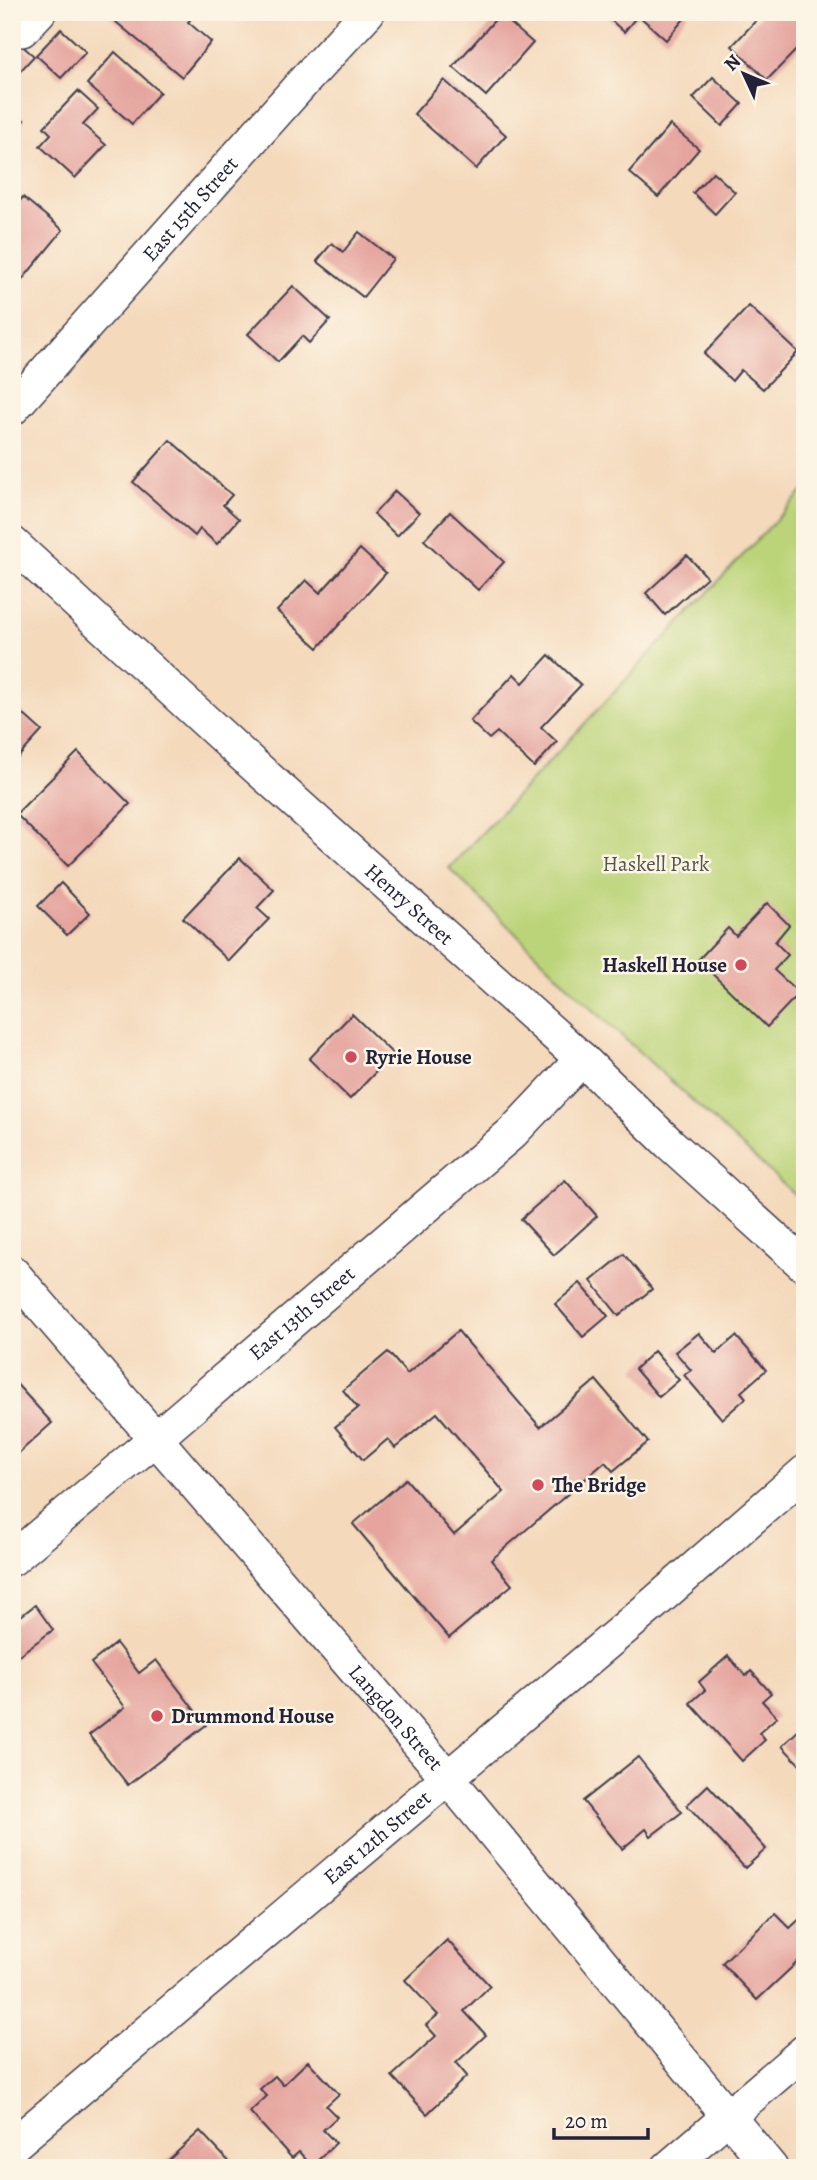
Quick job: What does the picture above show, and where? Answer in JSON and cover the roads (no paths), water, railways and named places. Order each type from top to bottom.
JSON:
[{"type":"street","name":"East 15th Street","points":[[12,409],[296,90],[369,12]]},
{"type":"street","name":"Henry Street","points":[[12,543],[228,742],[582,1059],[669,1143],[805,1266]]},
{"type":"street","name":"East 13th Street","points":[[12,1559],[512,1133],[582,1059]]},
{"type":"street","name":"Langdon Street","points":[[12,1272],[448,1779],[771,2168]]},
{"type":"street","name":"East 12th Street","points":[[12,2146],[448,1779],[805,1472]]},
{"type":"street","points":[[668,2168],[805,2052]]},
{"type":"place","name":"Haskell House","points":[[741,965]]},
{"type":"place","name":"Ryrie House","points":[[351,1057]]},
{"type":"place","name":"The Bridge","points":[[538,1485]]},
{"type":"place","name":"Drummond House","points":[[157,1716]]},
{"type":"park label","name":"Haskell Park","points":[[656,864]]}]
